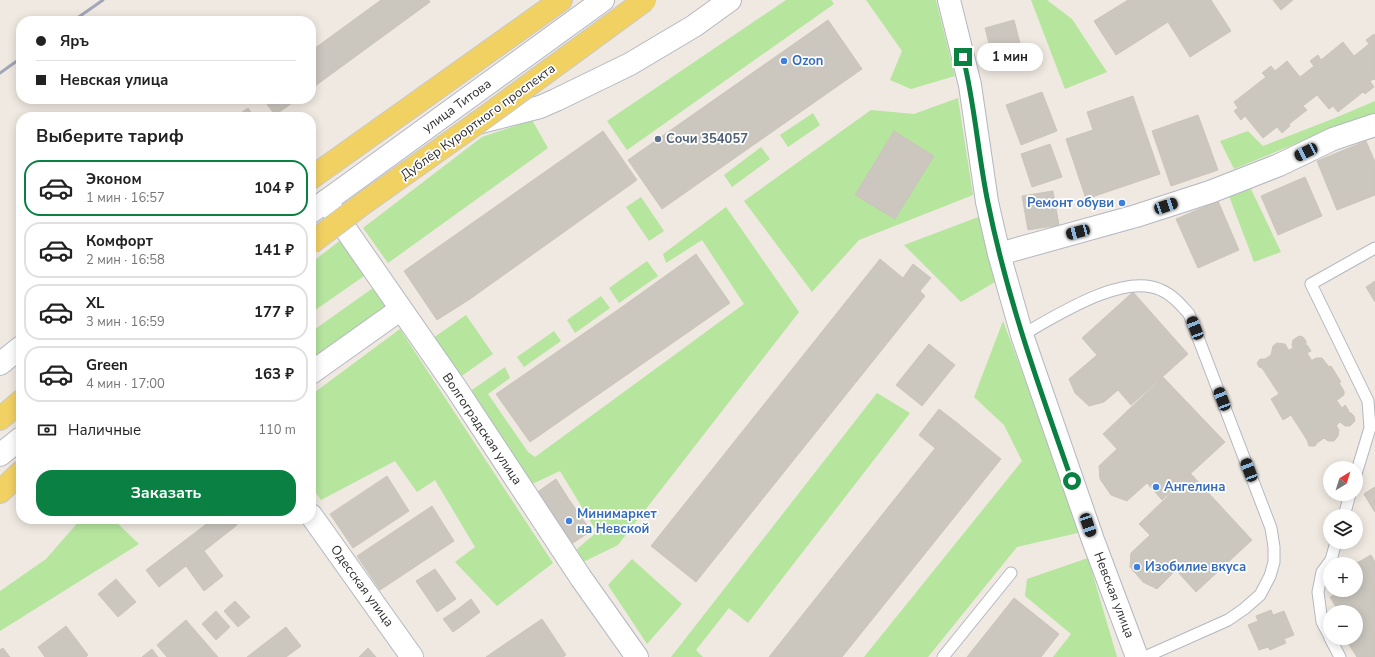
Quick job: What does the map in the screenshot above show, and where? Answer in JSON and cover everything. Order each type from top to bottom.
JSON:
[{"type":"main road","points":[[316,174],[561,0]]},
{"type":"main road","name":"Дублёр Курортного проспекта","points":[[316,239],[645,0]]},
{"type":"main road","points":[[0,419],[16,405]]},
{"type":"main road","points":[[0,492],[16,477]]},
{"type":"street","name":"улица Титова","points":[[320,202],[603,0]]},
{"type":"street","points":[[477,123],[540,107],[556,100],[630,64],[694,26],[730,0]]},
{"type":"street","name":"Невская улица","points":[[948,0],[970,85],[987,202],[999,254],[1022,335],[1093,540],[1137,657]]},
{"type":"street","points":[[999,254],[1136,216],[1210,192],[1279,165],[1333,139],[1375,125]]},
{"type":"street","name":"Волгоградская улица","points":[[320,202],[402,309],[575,569],[637,657]]},
{"type":"street","points":[[316,369],[402,309]]},
{"type":"street","points":[[0,364],[16,351]]},
{"type":"street","points":[[0,456],[16,442]]},
{"type":"street","name":"Одесская улица","points":[[316,522],[412,657]]},
{"type":"lane","points":[[1360,461],[1370,428],[1368,401],[1311,284],[1375,248]]},
{"type":"lane","points":[[1022,335],[1089,299],[1120,287],[1141,286],[1161,290],[1176,300],[1189,314],[1192,321],[1271,528],[1274,547],[1274,562],[1270,576],[1260,595],[1228,620],[1145,657]]},
{"type":"lane","points":[[1323,624],[1318,592],[1322,572],[1331,560],[1334,549]]},
{"type":"lane","points":[[943,657],[1011,573]]},
{"type":"lane","points":[[1334,645],[1340,657]]},
{"type":"green space","points":[[786,0],[831,0],[834,4],[627,150],[607,121]]},
{"type":"green space","points":[[866,0],[936,0],[955,76],[911,89],[890,80],[902,51]]},
{"type":"green space","points":[[1031,0],[1047,0],[1072,19],[1107,72],[1065,89]]},
{"type":"green space","points":[[958,98],[973,195],[859,240],[812,292],[744,201],[871,110],[914,114]]},
{"type":"green space","points":[[1375,101],[1375,116],[1339,126],[1234,169],[1220,141],[1248,131],[1263,146]]},
{"type":"green space","points":[[813,113],[820,125],[788,147],[780,135]]},
{"type":"green space","points":[[532,120],[548,148],[388,263],[363,228],[482,137]]},
{"type":"green space","points":[[761,147],[770,159],[732,187],[724,175]]},
{"type":"green space","points":[[1251,189],[1281,252],[1254,262],[1229,196]]},
{"type":"green space","points":[[641,197],[664,231],[649,241],[626,207]]},
{"type":"green space","points":[[726,207],[799,312],[618,545],[581,563],[577,549],[597,532],[560,471],[530,485],[469,392],[505,367],[510,378],[488,394],[528,452],[535,457],[744,304],[702,240],[666,263],[663,254]]},
{"type":"green space","points":[[981,216],[995,282],[961,302],[904,245]]},
{"type":"green space","points":[[342,239],[367,274],[316,310],[316,259]]},
{"type":"green space","points":[[647,261],[658,276],[619,303],[609,288]]},
{"type":"green space","points":[[373,288],[388,308],[316,360],[316,328]]},
{"type":"green space","points":[[601,296],[610,308],[575,333],[567,320]]},
{"type":"green space","points":[[466,315],[493,354],[460,377],[433,338]]},
{"type":"green space","points":[[1003,321],[1082,532],[1017,547],[928,657],[864,657],[1022,461],[1004,425],[974,397]]},
{"type":"green space","points":[[400,329],[553,563],[497,606],[455,562],[475,547],[435,480],[417,492],[395,461],[321,500],[316,493],[316,391]]},
{"type":"green space","points":[[554,331],[561,341],[524,367],[517,357]]},
{"type":"green space","points":[[877,393],[910,413],[748,623],[729,608],[696,650],[703,657],[671,657]]},
{"type":"green space","points":[[77,524],[118,524],[139,544],[0,631],[0,591],[46,559]]},
{"type":"green space","points":[[1088,558],[1117,657],[1053,657],[1071,634],[1025,596],[1027,579]]},
{"type":"green space","points":[[632,559],[682,604],[647,644],[608,585]]},
{"type":"building","points":[[381,0],[429,0],[430,2],[316,85],[316,47]]},
{"type":"building","points":[[1128,0],[1211,0],[1231,31],[1190,57],[1168,22],[1116,55],[1094,21]]},
{"type":"building","points":[[1273,0],[1293,0],[1281,10]]},
{"type":"building","points":[[828,20],[862,69],[662,209],[628,160]]},
{"type":"building","points":[[1014,20],[1022,51],[993,59],[985,28]]},
{"type":"building","points":[[1374,34],[1375,80],[1370,81],[1374,87],[1365,94],[1363,92],[1338,112],[1333,106],[1329,109],[1317,95],[1303,106],[1307,110],[1289,124],[1290,126],[1282,133],[1277,127],[1263,138],[1245,116],[1241,120],[1234,111],[1238,108],[1234,102],[1266,77],[1262,73],[1271,66],[1275,71],[1287,61],[1300,77],[1314,66],[1310,61],[1318,55],[1321,60],[1343,42],[1354,56],[1369,44],[1366,40]]},
{"type":"building","points":[[1042,92],[1057,131],[1021,145],[1006,105]]},
{"type":"building","points":[[1133,96],[1160,174],[1086,199],[1066,139],[1093,130],[1087,112]]},
{"type":"building","points":[[267,104],[291,104],[279,112],[273,112]]},
{"type":"building","points":[[248,108],[251,112],[242,112]]},
{"type":"building","points":[[1198,115],[1218,170],[1171,186],[1152,131]]},
{"type":"building","points":[[603,131],[637,180],[470,299],[437,320],[404,271]]},
{"type":"building","points":[[894,131],[934,156],[895,219],[855,195]]},
{"type":"building","points":[[1366,141],[1375,162],[1375,195],[1337,210],[1317,161]]},
{"type":"building","points":[[1050,144],[1062,177],[1032,187],[1021,154]]},
{"type":"building","points":[[1305,177],[1322,216],[1278,235],[1261,196]]},
{"type":"building","points":[[1053,191],[1059,225],[1028,230],[1022,196]]},
{"type":"building","points":[[1218,201],[1239,250],[1198,268],[1176,219]]},
{"type":"building","points":[[696,254],[730,303],[530,442],[496,394]]},
{"type":"building","points":[[880,259],[903,278],[913,264],[931,278],[920,291],[925,296],[696,582],[651,546]]},
{"type":"building","points":[[1375,281],[1375,302],[1366,287]]},
{"type":"building","points":[[1133,292],[1188,354],[1131,405],[1118,390],[1104,402],[1089,406],[1075,393],[1069,379],[1097,355],[1082,338]]},
{"type":"building","points":[[1299,336],[1303,337],[1306,341],[1306,346],[1307,345],[1311,351],[1307,353],[1312,361],[1299,368],[1289,350],[1293,348],[1293,340]]},
{"type":"building","points":[[1277,343],[1285,344],[1299,368],[1316,358],[1322,358],[1329,367],[1331,366],[1341,382],[1339,383],[1344,391],[1344,395],[1325,409],[1339,430],[1338,436],[1334,441],[1328,441],[1324,438],[1315,446],[1309,446],[1307,440],[1291,415],[1283,420],[1271,399],[1279,394],[1257,363],[1260,359],[1265,359],[1271,355],[1273,346]]},
{"type":"building","points":[[929,344],[955,365],[922,406],[896,385]]},
{"type":"building","points":[[1163,377],[1225,442],[1162,500],[1147,483],[1127,501],[1111,495],[1100,479],[1099,466],[1117,449],[1103,434]]},
{"type":"building","points":[[1337,401],[1342,408],[1345,405],[1349,411],[1348,412],[1354,416],[1355,421],[1350,426],[1345,426],[1340,422],[1336,426],[1325,409]]},
{"type":"building","points":[[939,409],[956,422],[935,448],[919,435]]},
{"type":"building","points":[[956,422],[1001,459],[842,657],[769,657]]},
{"type":"building","points":[[1191,474],[1252,540],[1196,592],[1176,570],[1157,589],[1143,582],[1130,567],[1131,553],[1150,535],[1139,524]]},
{"type":"building","points":[[387,476],[409,511],[353,548],[330,514]]},
{"type":"building","points":[[556,479],[568,498],[548,512],[536,493]]},
{"type":"building","points":[[1375,487],[1375,512],[1364,494]]},
{"type":"building","points":[[1375,487],[1375,512],[1364,494]]},
{"type":"building","name":"Минимаркет на Невской","points":[[568,498],[591,531],[570,545],[548,512]]},
{"type":"building","points":[[432,506],[454,541],[380,590],[357,556]]},
{"type":"building","points":[[206,524],[237,525],[204,551],[223,576],[204,591],[186,566],[159,587],[146,570]]},
{"type":"building","points":[[1371,555],[1375,562],[1375,657],[1357,657],[1349,645],[1363,645],[1363,605],[1335,605],[1330,597],[1363,597],[1363,560]]},
{"type":"building","points":[[435,569],[456,599],[437,612],[416,581]]},
{"type":"building","points":[[116,579],[136,602],[118,617],[98,594]]},
{"type":"building","points":[[1014,598],[1059,634],[1041,657],[967,657]]},
{"type":"building","points":[[471,599],[480,612],[467,622],[458,609]]},
{"type":"building","points":[[235,601],[250,617],[238,627],[224,611]]},
{"type":"building","points":[[458,609],[467,622],[453,632],[443,619]]},
{"type":"building","points":[[1271,610],[1273,615],[1284,611],[1294,635],[1284,639],[1286,643],[1270,650],[1268,647],[1259,650],[1248,625],[1258,621],[1256,616]]},
{"type":"building","points":[[216,611],[230,627],[216,640],[202,624]]},
{"type":"building","points":[[542,619],[566,655],[563,657],[546,657],[527,629]]},
{"type":"building","points":[[186,620],[218,657],[167,657],[157,645]]},
{"type":"building","points":[[66,626],[88,655],[86,657],[45,657],[38,647]]},
{"type":"building","points":[[286,627],[301,646],[286,657],[247,657]]},
{"type":"building","points":[[527,629],[546,657],[486,657]]},
{"type":"building","points":[[3,648],[10,657],[0,657],[0,650]]},
{"type":"building","points":[[368,648],[376,657],[359,657]]},
{"type":"building","points":[[152,649],[158,657],[142,657]]},
{"type":"railway","points":[[80,16],[103,0]]},
{"type":"railway","points":[[0,73],[16,62]]},
{"type":"place","name":"Ozon","points":[[784,61]]},
{"type":"place","name":"Сочи 354057","points":[[658,139]]},
{"type":"place","name":"Ремонт обуви","points":[[1122,203]]},
{"type":"place","name":"Ангелина","points":[[1156,487]]},
{"type":"place","name":"Минимаркет на Невской","points":[[569,521]]},
{"type":"place","name":"Изобилие вкуса","points":[[1137,567]]},
{"type":"route","points":[[963,57],[970,85],[987,202],[999,254],[1022,335],[1072,481]]}]
